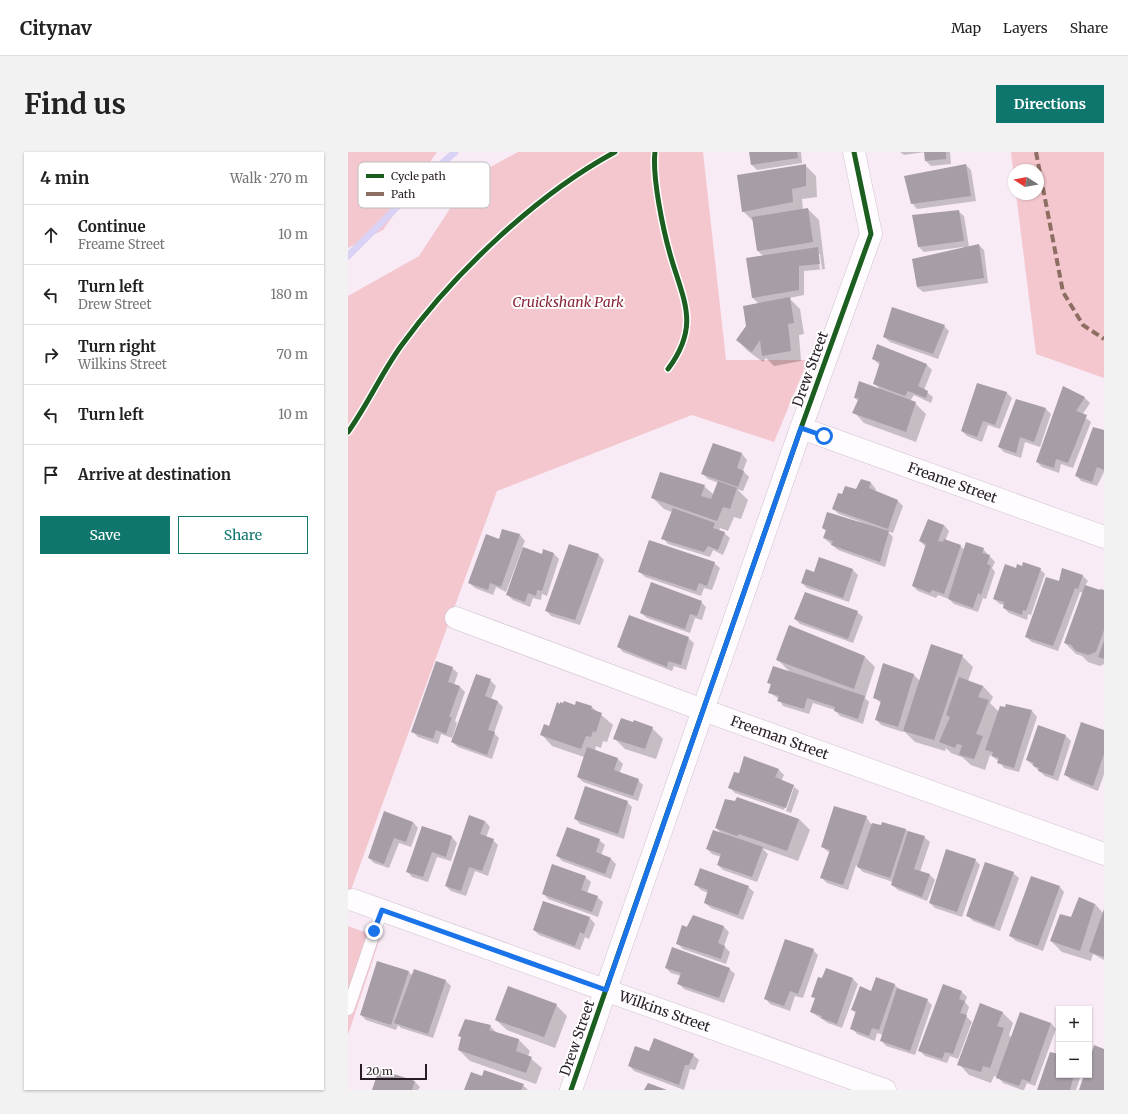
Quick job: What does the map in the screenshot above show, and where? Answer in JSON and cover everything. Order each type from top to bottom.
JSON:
[{"type":"street","name":"Drew Street","points":[[571,1090],[801,428],[871,234],[854,152]]},
{"type":"street","name":"Freame Street","points":[[801,428],[1104,537]]},
{"type":"street","name":"Freeman Street","points":[[456,618],[703,710],[1104,854]]},
{"type":"street","name":"Wilkins Street","points":[[354,900],[885,1090]]},
{"type":"lane","points":[[348,1009],[382,910]]},
{"type":"green space","points":[[348,152],[437,152],[430,162],[358,162],[358,208],[398,208],[383,230],[348,248]]},
{"type":"green space","name":"Cruickshank Park","points":[[518,152],[703,152],[726,360],[808,360],[774,442],[692,415],[497,491],[348,898],[348,296],[419,256],[450,208],[490,208],[490,167]]},
{"type":"green space","points":[[1011,152],[1104,152],[1104,378],[1036,354],[1017,200],[1044,200],[1044,164],[1012,164]]},
{"type":"green space","points":[[348,926],[380,938],[348,1035]]},
{"type":"building","points":[[749,152],[797,152],[798,158],[751,165]]},
{"type":"building","points":[[924,152],[946,152],[946,159],[925,161]]},
{"type":"building","points":[[806,164],[806,186],[792,189],[793,202],[742,212],[737,175]]},
{"type":"building","points":[[966,164],[971,196],[911,204],[904,176]]},
{"type":"building","points":[[808,208],[813,242],[757,251],[752,217]]},
{"type":"building","points":[[959,210],[964,241],[918,247],[912,215]]},
{"type":"building","points":[[979,244],[984,278],[917,287],[912,259]]},
{"type":"building","points":[[818,247],[820,264],[799,266],[799,290],[752,298],[746,258]]},
{"type":"building","points":[[790,297],[794,323],[788,324],[791,351],[762,356],[760,340],[752,352],[736,340],[746,326],[743,306]]},
{"type":"building","points":[[892,307],[945,325],[933,354],[883,337]]},
{"type":"building","points":[[877,344],[927,364],[918,386],[928,391],[926,398],[908,391],[905,396],[873,384],[880,362],[872,359]]},
{"type":"building","points":[[859,381],[916,402],[906,432],[852,413],[859,398],[854,398]]},
{"type":"building","points":[[977,383],[1007,392],[995,425],[983,421],[977,437],[961,431]]},
{"type":"building","points":[[1063,386],[1085,397],[1076,411],[1087,415],[1068,463],[1056,459],[1054,468],[1036,462]]},
{"type":"building","points":[[1016,399],[1046,408],[1034,442],[1020,437],[1016,453],[998,447]]},
{"type":"building","points":[[1093,427],[1104,430],[1104,470],[1097,467],[1092,482],[1075,476]]},
{"type":"building","points":[[713,443],[742,453],[737,468],[744,471],[738,487],[701,474]]},
{"type":"building","points":[[660,472],[705,485],[701,496],[711,499],[718,481],[737,488],[730,509],[723,507],[717,521],[651,498]]},
{"type":"building","points":[[861,479],[871,482],[869,488],[898,500],[888,529],[832,509],[838,493],[842,494],[845,486],[856,489]]},
{"type":"building","points":[[673,508],[715,523],[713,528],[725,532],[718,550],[708,546],[704,552],[661,539]]},
{"type":"building","points":[[827,512],[889,531],[880,562],[831,545],[833,541],[823,538],[826,530],[822,528]]},
{"type":"building","points":[[928,519],[944,525],[938,541],[943,542],[944,539],[961,545],[944,594],[932,590],[930,593],[912,586],[926,544],[919,541]]},
{"type":"building","points":[[502,529],[520,534],[501,587],[490,583],[488,590],[468,583],[486,534],[499,539]]},
{"type":"building","points":[[649,540],[715,562],[707,586],[699,583],[696,591],[638,572]]},
{"type":"building","points":[[966,542],[984,548],[982,553],[990,555],[987,564],[991,566],[981,595],[978,593],[973,608],[948,599]]},
{"type":"building","points":[[569,544],[599,554],[575,620],[545,611]]},
{"type":"building","points":[[523,547],[542,554],[543,549],[554,553],[542,591],[537,590],[536,596],[528,593],[525,602],[506,595]]},
{"type":"building","points":[[819,557],[853,569],[843,598],[801,583],[806,569],[814,572]]},
{"type":"building","points":[[1023,562],[1041,568],[1026,611],[1023,610],[1022,615],[1003,608],[1004,602],[993,599],[1005,564],[1016,568],[1017,564],[1022,566]]},
{"type":"building","points":[[1062,568],[1083,575],[1078,589],[1075,588],[1053,646],[1025,637],[1046,577],[1059,581]]},
{"type":"building","points":[[651,582],[702,601],[697,616],[690,614],[685,629],[640,613]]},
{"type":"building","points":[[1085,585],[1104,590],[1104,630],[1096,652],[1088,655],[1076,651],[1071,645],[1064,643]]},
{"type":"building","points":[[805,592],[858,611],[848,639],[794,619]]},
{"type":"building","points":[[629,615],[689,637],[681,665],[668,661],[667,667],[617,647]]},
{"type":"building","points":[[789,625],[865,656],[854,689],[776,660]]},
{"type":"building","points":[[1104,641],[1104,659],[1098,657]]},
{"type":"building","points":[[931,644],[963,655],[934,740],[903,731]]},
{"type":"building","points":[[436,661],[453,667],[448,682],[460,686],[449,717],[452,717],[446,734],[436,730],[433,739],[411,732]]},
{"type":"building","points":[[883,663],[914,674],[898,727],[875,720],[881,701],[873,698]]},
{"type":"building","points":[[773,666],[865,696],[858,719],[834,711],[835,707],[807,698],[804,709],[777,701],[779,696],[768,693],[771,684],[767,683]]},
{"type":"building","points":[[476,674],[491,679],[485,696],[498,701],[488,730],[495,732],[487,755],[451,742]]},
{"type":"building","points":[[959,677],[983,686],[978,697],[989,700],[976,734],[983,736],[974,759],[959,755],[962,745],[957,744],[955,748],[939,742],[950,717],[946,715]]},
{"type":"building","points":[[564,701],[575,705],[576,701],[592,706],[591,709],[602,713],[596,732],[593,731],[591,737],[586,736],[581,749],[540,735],[544,724],[549,726],[557,702],[560,704],[560,702],[563,703]]},
{"type":"building","points":[[1006,704],[1032,710],[1014,768],[997,763],[999,758],[992,756],[993,752],[985,750],[1000,706],[1005,707]]},
{"type":"building","points":[[621,718],[633,722],[634,720],[653,727],[645,749],[613,739]]},
{"type":"building","points":[[1081,722],[1104,730],[1104,754],[1093,786],[1064,775]]},
{"type":"building","points":[[1038,725],[1066,735],[1053,776],[1038,771],[1039,768],[1033,766],[1034,763],[1026,760]]},
{"type":"building","points":[[587,747],[618,758],[614,770],[639,779],[633,796],[577,777]]},
{"type":"building","points":[[744,756],[779,769],[775,777],[794,785],[786,808],[728,788],[734,772],[739,773]]},
{"type":"building","points":[[585,786],[628,801],[618,834],[574,819]]},
{"type":"building","points":[[737,797],[799,819],[787,851],[739,834],[737,836],[715,828],[725,799],[735,801]]},
{"type":"building","points":[[834,806],[867,816],[843,885],[820,878],[830,850],[821,847]]},
{"type":"building","points":[[384,811],[413,822],[406,842],[394,838],[384,864],[368,858]]},
{"type":"building","points":[[469,815],[485,821],[480,834],[494,839],[482,871],[469,867],[461,891],[445,886]]},
{"type":"building","points":[[882,822],[906,829],[890,878],[857,867],[872,823],[881,825]]},
{"type":"building","points":[[422,826],[452,836],[446,857],[432,852],[423,877],[406,872]]},
{"type":"building","points":[[567,827],[600,839],[596,852],[611,858],[605,874],[556,856]]},
{"type":"building","points":[[713,830],[763,847],[752,877],[717,865],[721,854],[706,849]]},
{"type":"building","points":[[908,831],[925,836],[914,869],[930,874],[922,897],[891,885]]},
{"type":"building","points":[[946,849],[976,859],[957,912],[929,903]]},
{"type":"building","points":[[985,862],[1014,872],[994,927],[966,916]]},
{"type":"building","points":[[552,864],[586,876],[581,890],[598,896],[592,912],[542,894]]},
{"type":"building","points":[[700,868],[749,886],[738,915],[704,903],[708,890],[694,885]]},
{"type":"building","points":[[1031,876],[1060,886],[1038,946],[1009,936]]},
{"type":"building","points":[[1079,897],[1095,904],[1080,951],[1050,941],[1060,914],[1071,917]]},
{"type":"building","points":[[543,901],[590,917],[584,934],[580,932],[575,946],[533,930]]},
{"type":"building","points":[[1104,909],[1104,957],[1089,952]]},
{"type":"building","points":[[693,915],[724,926],[718,943],[725,946],[721,959],[676,944],[682,925],[687,927]]},
{"type":"building","points":[[785,939],[814,949],[798,994],[790,991],[784,1006],[764,999]]},
{"type":"building","points":[[672,947],[730,968],[719,998],[677,984],[681,973],[665,968]]},
{"type":"building","points":[[377,961],[409,971],[391,1025],[360,1015]]},
{"type":"building","points":[[826,968],[853,978],[837,1024],[821,1018],[822,1016],[810,1012],[815,998],[811,997],[818,977],[822,978]]},
{"type":"building","points":[[414,969],[446,980],[428,1034],[394,1023]]},
{"type":"building","points":[[876,977],[895,984],[879,1030],[872,1028],[869,1036],[850,1029],[856,1011],[851,1010],[860,986],[871,991]]},
{"type":"building","points":[[943,984],[962,991],[959,999],[965,1001],[960,1013],[967,1015],[953,1054],[945,1052],[942,1059],[918,1051]]},
{"type":"building","points":[[508,986],[557,1004],[544,1037],[495,1020]]},
{"type":"building","points":[[897,988],[928,999],[910,1051],[880,1041]]},
{"type":"building","points":[[980,1003],[1003,1012],[997,1026],[1004,1028],[990,1068],[983,1066],[981,1072],[957,1065]]},
{"type":"building","points":[[1020,1012],[1051,1023],[1030,1082],[1022,1079],[1019,1086],[996,1078]]},
{"type":"building","points":[[465,1019],[491,1025],[489,1030],[519,1039],[516,1051],[532,1057],[526,1073],[458,1050],[461,1037],[458,1036]]},
{"type":"building","points":[[654,1038],[694,1054],[689,1065],[685,1065],[679,1085],[628,1066],[635,1046],[649,1051]]},
{"type":"building","points":[[1094,1045],[1104,1049],[1104,1090],[1079,1090],[1083,1078],[1092,1078],[1092,1051]]},
{"type":"building","points":[[1050,1052],[1056,1053],[1056,1078],[1073,1078],[1070,1090],[1037,1090]]},
{"type":"building","points":[[379,1069],[415,1081],[412,1090],[372,1090]]},
{"type":"building","points":[[484,1070],[524,1084],[521,1090],[464,1090],[471,1072],[482,1076]]},
{"type":"building","points":[[648,1083],[667,1090],[644,1090]]},
{"type":"waterway","points":[[444,162],[455,152]]},
{"type":"waterway","points":[[348,256],[396,208]]},
{"type":"marked path","points":[[1036,152],[1063,292],[1083,325],[1104,339]]},
{"type":"cycle path","points":[[348,432],[401,346],[422,318],[471,264],[498,238],[556,190],[615,152]]},
{"type":"cycle path","points":[[655,152],[655,175],[661,217],[670,254],[684,299],[687,325],[684,339],[678,353],[668,369]]},
{"type":"cycle path","points":[[571,1090],[801,428],[871,234],[854,152]]},
{"type":"route","points":[[374,931],[382,910],[606,990],[801,428],[824,436]]}]
